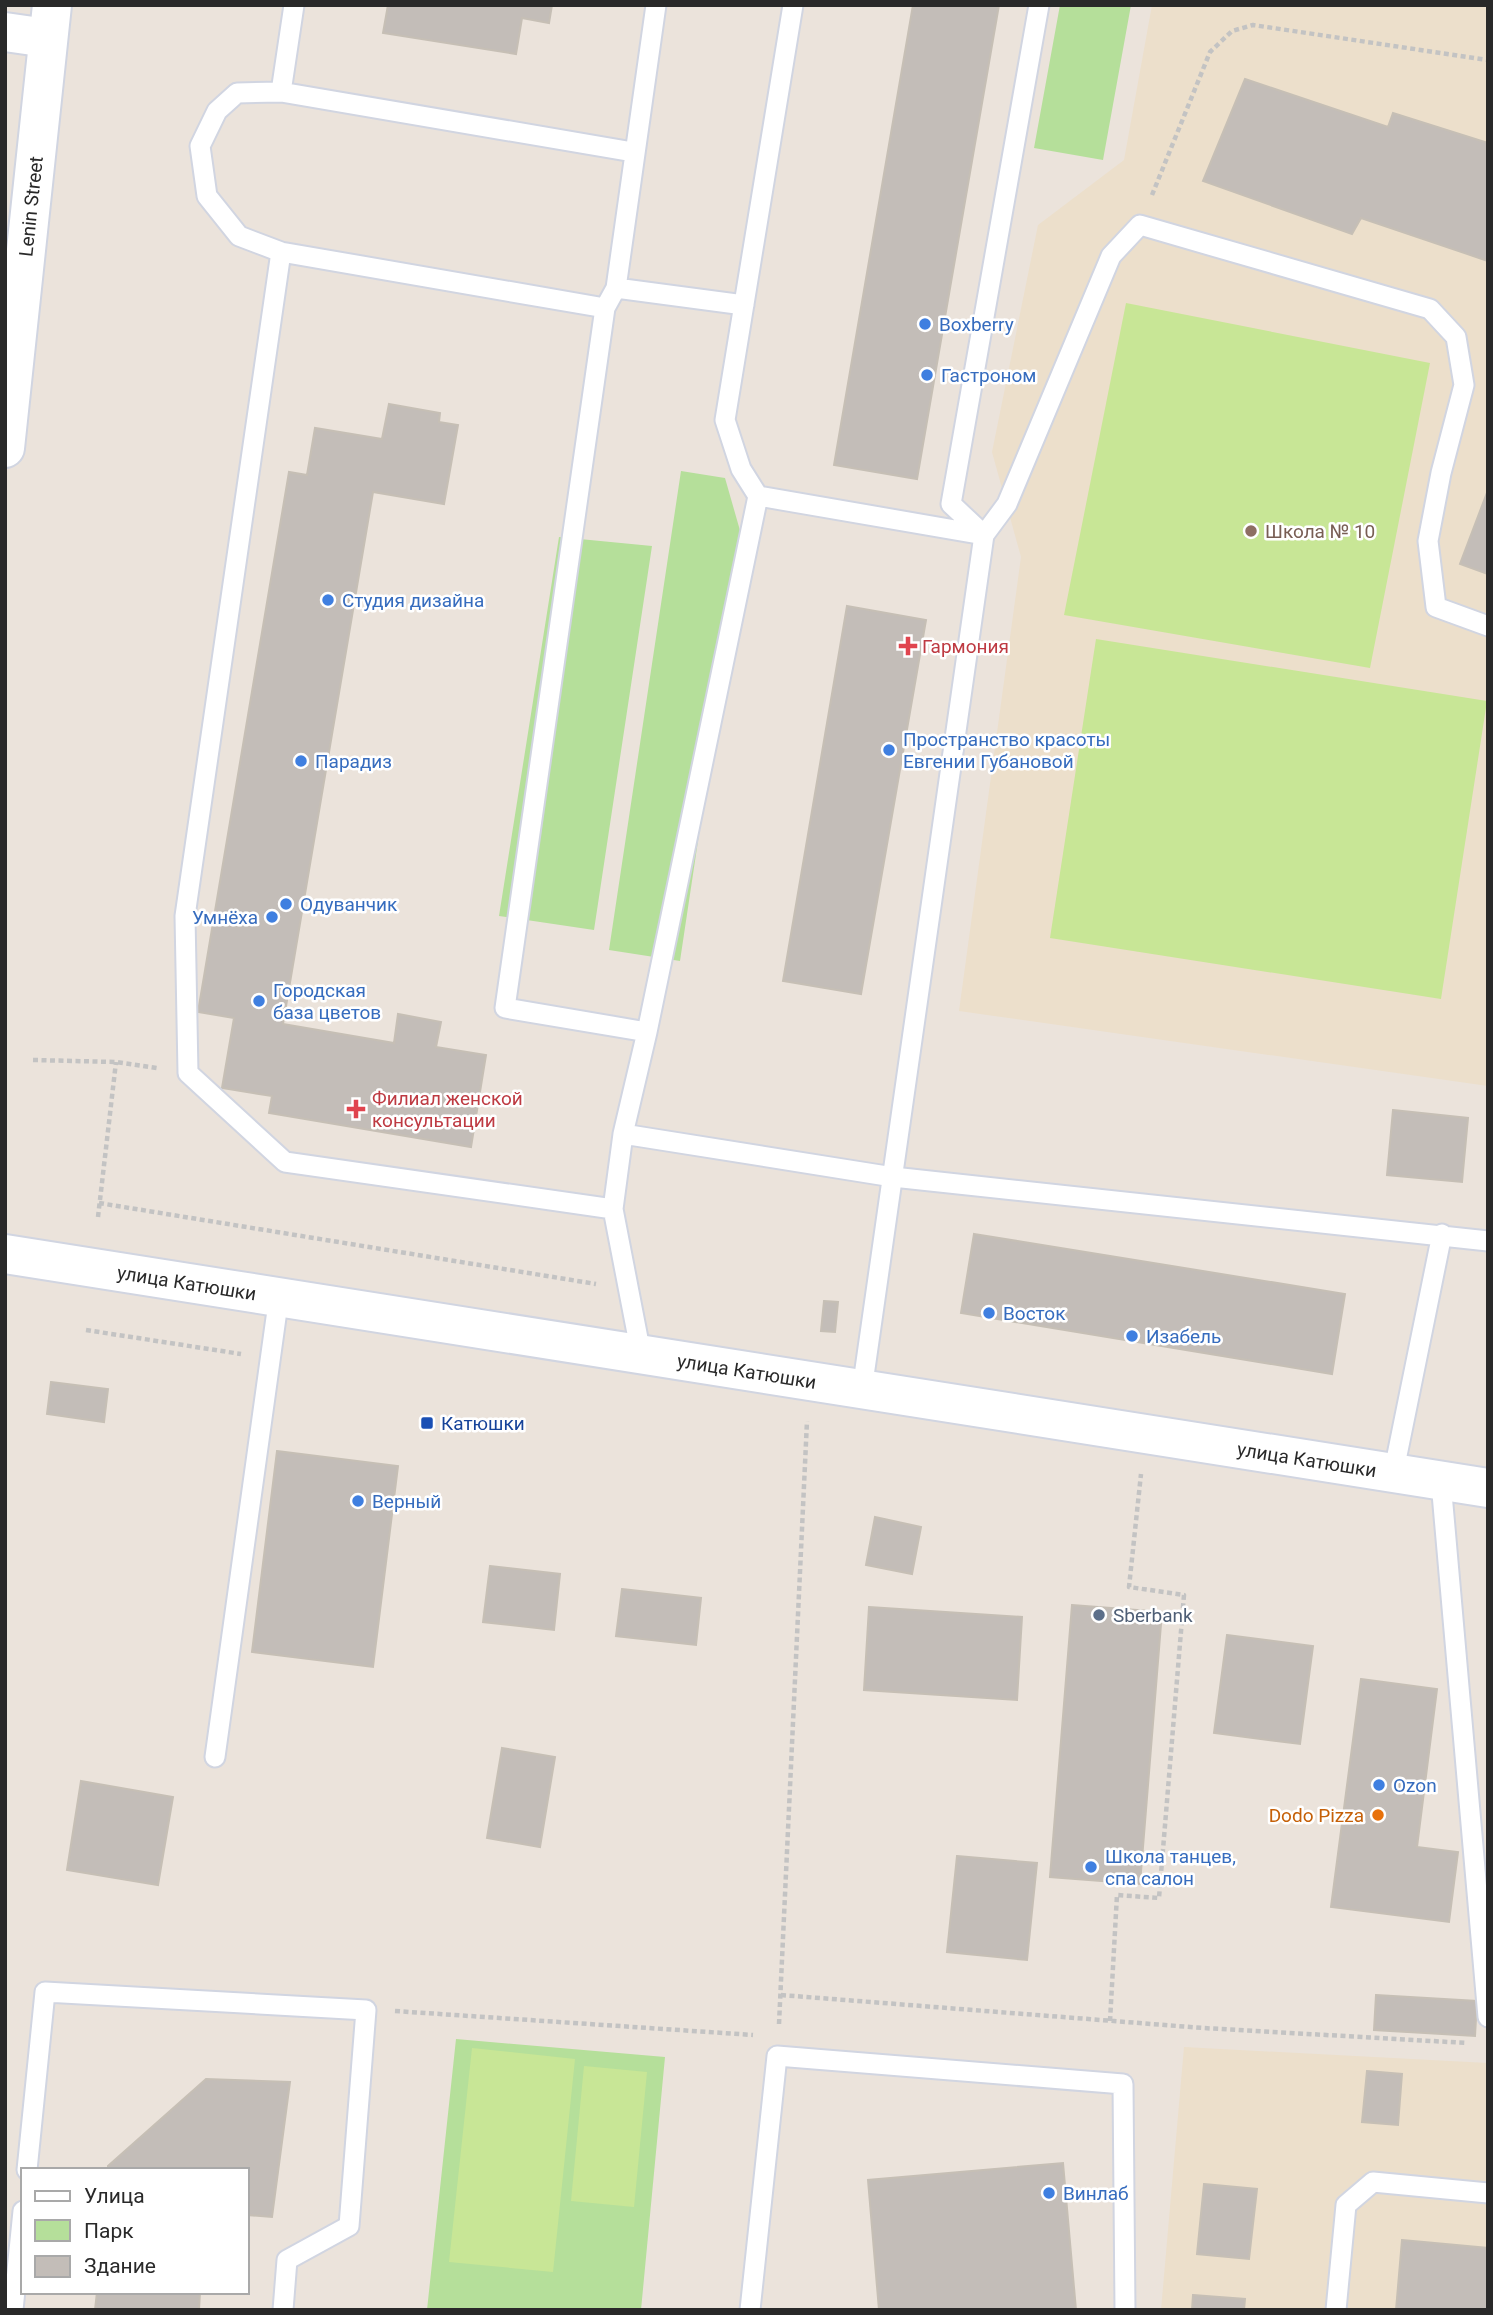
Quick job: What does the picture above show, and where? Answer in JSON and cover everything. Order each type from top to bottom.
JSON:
[{"type":"street","points":[[5,32],[50,22]]},
{"type":"street","name":"Lenin Street","points":[[5,448],[50,22]]},
{"type":"street","name":"улица Катюшки","points":[[5,1254],[1488,1488]]},
{"type":"lane","points":[[281,92],[294,5]]},
{"type":"lane","points":[[647,1032],[505,1008],[605,308],[616,288],[633,152],[656,5]]},
{"type":"lane","points":[[641,1354],[613,1209],[624,1134],[758,496],[741,469],[725,421],[793,5]]},
{"type":"lane","points":[[984,535],[951,504],[1039,5]]},
{"type":"lane","points":[[605,308],[281,252],[239,236],[206,196],[200,146],[217,111],[237,93],[281,92],[633,152]]},
{"type":"lane","points":[[862,1390],[984,535],[1007,504],[1111,256],[1140,225],[1430,309],[1455,337],[1465,386],[1441,473],[1428,541],[1436,607],[1488,626]]},
{"type":"lane","points":[[281,252],[185,916],[188,1073],[285,1162],[613,1209]]},
{"type":"lane","points":[[616,288],[744,305]]},
{"type":"lane","points":[[758,496],[984,535]]},
{"type":"lane","points":[[624,1134],[893,1177],[1488,1241]]},
{"type":"lane","points":[[1393,1475],[1442,1234]]},
{"type":"lane","points":[[215,1757],[279,1296]]},
{"type":"lane","points":[[1441,1482],[1488,2017]]},
{"type":"lane","points":[[27,2168],[45,1992],[366,2010],[349,2226],[287,2260],[283,2310]]},
{"type":"lane","points":[[750,2310],[778,2046],[1123,2084],[1125,2310]]},
{"type":"lane","points":[[1336,2310],[1346,2205],[1373,2182],[1488,2193]]},
{"type":"lane","points":[[13,2310],[21,2231]]},
{"type":"path","points":[[1140,225],[1210,52],[1232,31],[1253,25],[1488,60]]},
{"type":"path","points":[[33,1060],[116,1062],[188,1073]]},
{"type":"path","points":[[98,1217],[116,1062]]},
{"type":"path","points":[[99,1203],[628,1289]]},
{"type":"path","points":[[86,1330],[270,1358]]},
{"type":"path","points":[[366,2010],[778,2046],[809,1381]]},
{"type":"path","points":[[1110,2021],[1116,1895],[1159,1898],[1184,1595],[1129,1587],[1146,1435]]},
{"type":"path","points":[[780,1995],[1110,2021],[1474,2044]]},
{"type":"shaded area","name":"Школа № 10","points":[[1152,5],[1488,5],[1488,1086],[959,1011],[1021,557],[992,452],[1038,225],[1124,160]]},
{"type":"shaded area","points":[[1184,2047],[1488,2063],[1488,2310],[1161,2310]]},
{"type":"green space","points":[[1060,5],[1131,5],[1103,160],[1034,148]]},
{"type":"green space","points":[[1126,303],[1430,363],[1370,668],[1064,615]]},
{"type":"green space","points":[[681,471],[725,478],[743,541],[680,961],[609,950]]},
{"type":"green space","points":[[559,537],[652,546],[594,930],[499,916]]},
{"type":"green space","points":[[1096,639],[1487,701],[1441,999],[1050,938]]},
{"type":"green space","points":[[456,2039],[665,2057],[641,2310],[427,2310]]},
{"type":"green space","points":[[472,2048],[575,2059],[553,2272],[449,2262]]},
{"type":"green space","points":[[584,2066],[647,2072],[634,2207],[571,2201]]},
{"type":"building","points":[[388,5],[552,5],[549,23],[522,18],[516,54],[383,33]]},
{"type":"building","points":[[913,5],[999,5],[917,479],[834,465]]},
{"type":"building","points":[[1245,79],[1388,127],[1393,113],[1488,143],[1488,261],[1361,218],[1352,234],[1203,181]]},
{"type":"building","points":[[389,404],[440,413],[439,422],[458,425],[444,504],[373,492],[283,1024],[394,1043],[398,1014],[441,1022],[436,1047],[486,1055],[471,1147],[269,1113],[272,1096],[222,1088],[234,1018],[198,1012],[289,472],[307,475],[315,428],[382,439]]},
{"type":"building","points":[[1488,490],[1488,574],[1460,564]]},
{"type":"building","points":[[847,606],[926,620],[861,994],[783,981]]},
{"type":"building","points":[[1393,1110],[1468,1118],[1462,1182],[1387,1175]]},
{"type":"building","points":[[974,1234],[1345,1294],[1332,1374],[961,1313]]},
{"type":"building","points":[[824,1301],[838,1302],[835,1332],[821,1331]]},
{"type":"building","points":[[51,1382],[108,1389],[104,1422],[47,1414]]},
{"type":"building","points":[[277,1451],[398,1466],[373,1667],[252,1652]]},
{"type":"building","points":[[875,1517],[921,1527],[912,1574],[866,1565]]},
{"type":"building","points":[[490,1566],[560,1574],[554,1630],[483,1622]]},
{"type":"building","points":[[622,1589],[701,1598],[696,1645],[616,1636]]},
{"type":"building","points":[[1072,1605],[1162,1612],[1140,1884],[1050,1877]]},
{"type":"building","points":[[869,1607],[1022,1617],[1017,1700],[864,1690]]},
{"type":"building","points":[[1227,1635],[1313,1646],[1300,1744],[1214,1733]]},
{"type":"building","points":[[1361,1679],[1437,1689],[1417,1847],[1458,1852],[1449,1922],[1331,1907]]},
{"type":"building","points":[[502,1748],[555,1757],[540,1847],[487,1838]]},
{"type":"building","points":[[81,1781],[173,1797],[158,1885],[67,1870]]},
{"type":"building","points":[[957,1856],[1037,1863],[1027,1960],[947,1952]]},
{"type":"building","points":[[1376,1995],[1477,2001],[1475,2036],[1374,2030]]},
{"type":"building","points":[[1367,2071],[1402,2074],[1398,2125],[1362,2122]]},
{"type":"building","points":[[206,2079],[290,2082],[272,2217],[248,2215],[248,2168],[108,2166]]},
{"type":"building","points":[[1063,2163],[1076,2310],[879,2310],[868,2180]]},
{"type":"building","points":[[1204,2184],[1257,2189],[1249,2259],[1197,2254]]},
{"type":"building","points":[[1402,2240],[1488,2248],[1488,2310],[1396,2310]]},
{"type":"building","points":[[97,2294],[200,2294],[199,2310],[95,2310]]},
{"type":"building","points":[[1193,2295],[1245,2299],[1244,2310],[1192,2310]]},
{"type":"place","name":"Boxberry","points":[[925,324]]},
{"type":"place","name":"Гастроном","points":[[927,375]]},
{"type":"place","name":"Школа № 10","points":[[1251,531]]},
{"type":"place","name":"Студия дизайна","points":[[328,600]]},
{"type":"place","name":"Гармония","points":[[908,646]]},
{"type":"place","name":"Пространство красоты Евгении Губановой","points":[[889,750]]},
{"type":"place","name":"Парадиз","points":[[301,761]]},
{"type":"place","name":"Одуванчик","points":[[286,904]]},
{"type":"place","name":"Умнёха","points":[[272,917]]},
{"type":"place","name":"Городская база цветов","points":[[259,1001]]},
{"type":"place","name":"Филиал женской консультации","points":[[356,1109]]},
{"type":"place","name":"Восток","points":[[989,1313]]},
{"type":"place","name":"Изабель","points":[[1132,1336]]},
{"type":"place","name":"Катюшки","points":[[427,1423]]},
{"type":"place","name":"Верный","points":[[358,1501]]},
{"type":"place","name":"Sberbank","points":[[1099,1615]]},
{"type":"place","name":"Ozon","points":[[1379,1785]]},
{"type":"place","name":"Dodo Pizza","points":[[1378,1815]]},
{"type":"place","name":"Школа танцев, спа салон","points":[[1091,1867]]},
{"type":"place","name":"Винлаб","points":[[1049,2193]]}]
